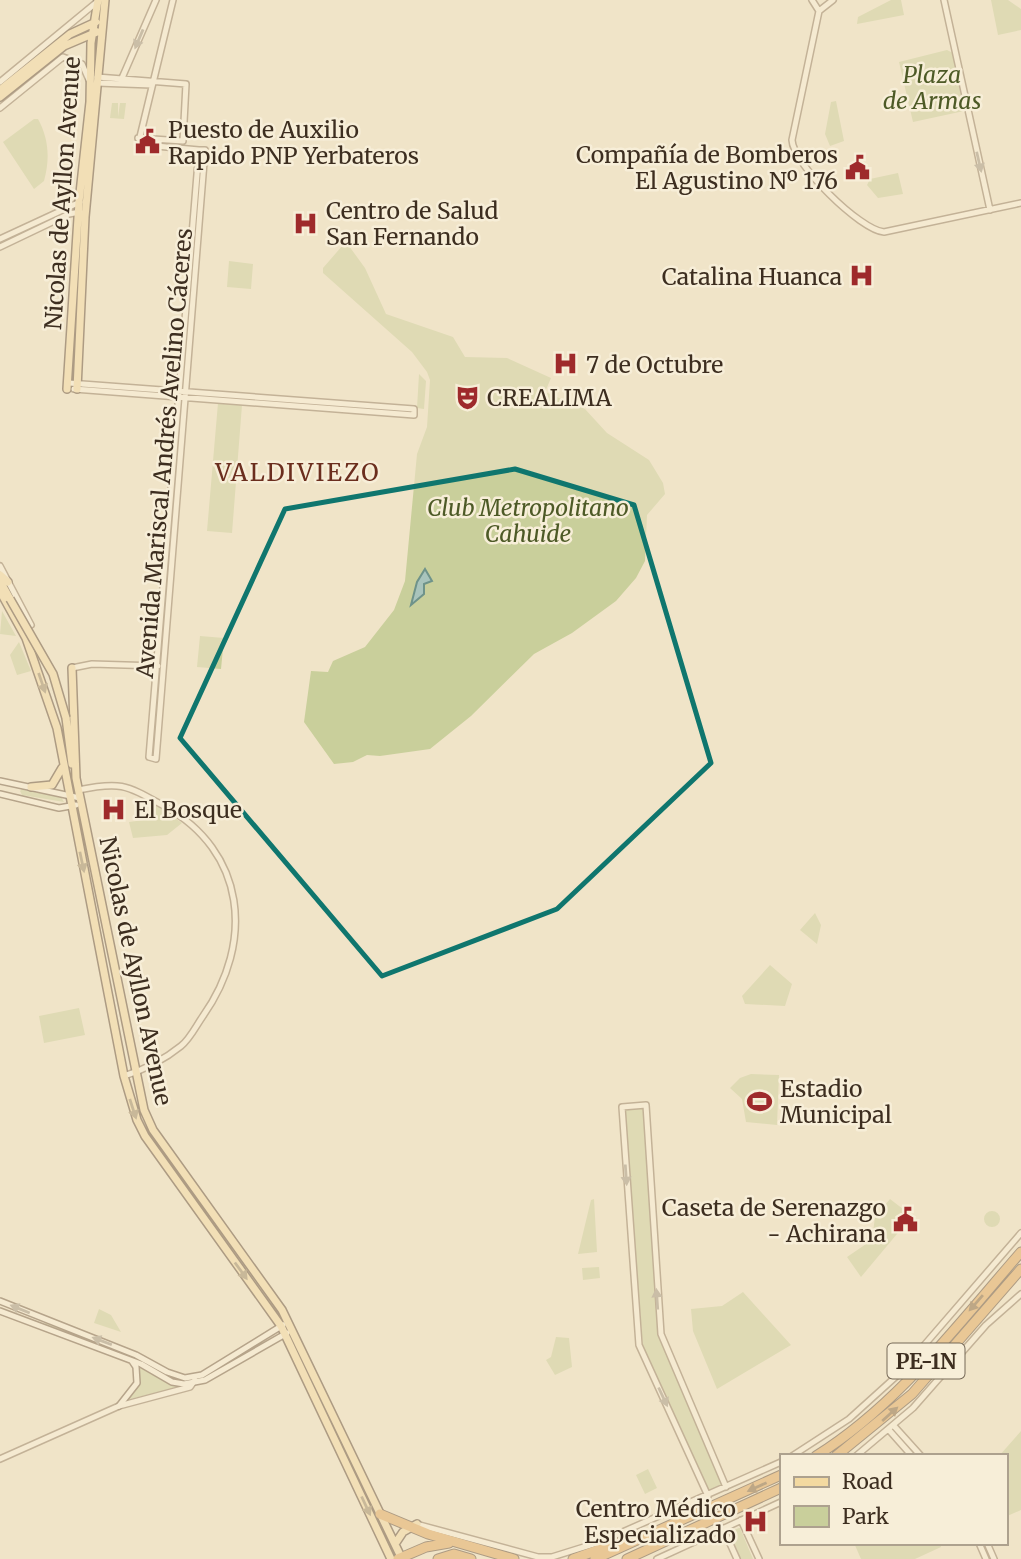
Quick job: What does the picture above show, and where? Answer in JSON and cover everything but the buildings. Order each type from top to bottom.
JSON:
[{"type":"highway","name":"PE-1N","points":[[819,1454],[863,1423],[898,1392],[1021,1252]]},
{"type":"highway","name":"PE-1N","points":[[838,1454],[912,1394],[1021,1269]]},
{"type":"highway","points":[[595,1559],[780,1475]]},
{"type":"highway","points":[[627,1559],[780,1488]]},
{"type":"highway","points":[[379,1512],[458,1543],[514,1559]]},
{"type":"highway","points":[[573,1559],[624,1540],[636,1540]]},
{"type":"highway","points":[[400,1559],[432,1545],[458,1543]]},
{"type":"highway","points":[[438,1559],[454,1554],[471,1559]]},
{"type":"main road","name":"Nicolas de Ayllon Avenue","points":[[73,386],[82,212],[100,1]]},
{"type":"main road","points":[[0,90],[70,34],[98,22]]},
{"type":"main road","points":[[0,97],[28,80],[64,46],[97,32]]},
{"type":"main road","points":[[0,575],[53,674],[66,718],[76,778]]},
{"type":"main road","name":"Nicolas de Ayllon Avenue","points":[[0,591],[24,635],[57,728],[124,1076],[133,1110],[145,1136],[287,1327],[391,1559]]},
{"type":"main road","points":[[24,635],[32,631],[31,625]]},
{"type":"main road","name":"Nicolas de Ayllon Avenue","points":[[72,668],[76,778],[134,1073],[144,1110],[153,1130],[287,1327],[400,1559]]},
{"type":"main road","points":[[31,788],[47,787],[56,782],[63,764]]},
{"type":"main road","points":[[395,1544],[414,1526]]},
{"type":"street","points":[[122,78],[156,0]]},
{"type":"street","points":[[138,141],[173,0]]},
{"type":"street","points":[[813,0],[819,11],[792,147],[855,219],[872,230],[884,232],[1021,203]]},
{"type":"street","points":[[819,11],[833,0]]},
{"type":"street","points":[[944,0],[990,210]]},
{"type":"street","points":[[0,82],[100,1]]},
{"type":"street","points":[[0,108],[19,92],[28,80],[56,61],[68,57],[82,64],[94,81]]},
{"type":"street","points":[[94,81],[122,78],[152,83]]},
{"type":"street","points":[[94,81],[186,84],[183,141],[138,141]]},
{"type":"street","points":[[138,141],[202,150]]},
{"type":"street","name":"Avenida Mariscal Andrés Avelino Cáceres","points":[[202,150],[187,394],[159,732],[153,758],[151,732],[155,666],[202,150]]},
{"type":"street","points":[[0,247],[14,236],[83,202]]},
{"type":"street","points":[[0,239],[82,212]]},
{"type":"street","points":[[73,386],[414,412]]},
{"type":"street","points":[[0,566],[4,581],[31,625]]},
{"type":"street","points":[[72,668],[84,664],[164,666]]},
{"type":"street","points":[[151,732],[159,732]]},
{"type":"street","points":[[0,781],[80,797]]},
{"type":"street","points":[[0,794],[59,807],[71,806],[80,797],[118,783],[173,811],[204,835],[216,849],[232,892],[236,930],[217,993],[182,1046],[124,1076]]},
{"type":"street","points":[[15,798],[18,785]]},
{"type":"street","points":[[708,1496],[639,1345],[622,1107],[646,1105],[661,1334],[726,1487]]},
{"type":"street","points":[[795,1454],[849,1419],[896,1377],[1021,1233]]},
{"type":"street","points":[[859,1454],[892,1428],[931,1391],[986,1325],[1021,1293]]},
{"type":"street","points":[[0,1301],[136,1354],[177,1377],[205,1381],[287,1327]]},
{"type":"street","points":[[0,1311],[132,1361],[172,1382],[195,1380]]},
{"type":"street","points":[[119,1406],[137,1383],[136,1367],[132,1361]]},
{"type":"street","points":[[0,1459],[119,1406],[195,1380]]},
{"type":"street","points":[[892,1428],[911,1454]]},
{"type":"street","points":[[892,1428],[919,1454]]},
{"type":"street","points":[[414,1526],[552,1557],[600,1542],[780,1462]]},
{"type":"street","points":[[657,1559],[780,1502]]},
{"type":"street","points":[[741,1520],[759,1559]]},
{"type":"street","points":[[723,1528],[737,1559]]},
{"type":"highlighted area","points":[[515,469],[634,505],[711,763],[557,909],[382,976],[180,738],[285,509]]},
{"type":"green space","points":[[891,0],[901,0],[904,15],[857,24],[858,17]]},
{"type":"green space","points":[[991,0],[1008,0],[1021,9],[1021,30],[998,35]]},
{"type":"green space","name":"Plaza de Armas","points":[[947,50],[953,53],[964,111],[913,122],[899,62]]},
{"type":"green space","points":[[836,101],[844,141],[830,146],[825,134],[831,102]]},
{"type":"green space","points":[[112,103],[118,103],[118,117],[120,103],[126,103],[124,119],[110,118]]},
{"type":"green space","points":[[34,119],[38,119],[44,134],[48,157],[44,181],[34,189],[3,142]]},
{"type":"green space","points":[[898,173],[903,194],[878,198],[867,185],[870,179]]},
{"type":"green space","name":"Club Metropolitano Cahuide","points":[[343,245],[349,246],[365,268],[386,314],[453,337],[465,357],[507,358],[551,378],[545,392],[585,409],[607,433],[649,460],[663,483],[665,494],[647,515],[645,561],[636,578],[616,601],[572,633],[534,654],[471,716],[430,749],[380,756],[367,755],[353,762],[334,764],[304,722],[311,671],[328,672],[333,661],[365,647],[394,610],[405,581],[417,454],[427,427],[430,380],[412,352],[323,273],[323,268]]},
{"type":"green space","points":[[229,261],[253,264],[251,289],[227,287]]},
{"type":"green space","points":[[419,374],[426,381],[424,409],[417,408]]},
{"type":"green space","points":[[218,403],[242,405],[232,533],[207,531]]},
{"type":"green space","points":[[2,611],[16,636],[0,634]]},
{"type":"green space","points":[[200,636],[224,638],[221,669],[197,667]]},
{"type":"green space","points":[[19,642],[31,671],[17,675],[10,655]]},
{"type":"green space","points":[[24,787],[24,790],[61,797],[64,802],[22,795],[20,791]]},
{"type":"green space","points":[[157,805],[182,823],[167,835],[133,838],[129,822],[151,819]]},
{"type":"green space","points":[[815,913],[821,925],[817,944],[800,930]]},
{"type":"green space","points":[[770,965],[792,984],[785,1006],[745,1004],[742,996]]},
{"type":"green space","points":[[79,1008],[85,1035],[44,1043],[39,1016]]},
{"type":"green space","name":"Estadio Municipal","points":[[751,1074],[779,1075],[777,1125],[746,1122],[742,1099],[730,1088],[740,1078]]},
{"type":"green space","points":[[645,1106],[659,1334],[724,1486],[710,1493],[643,1348],[624,1108]]},
{"type":"green space","points":[[594,1199],[597,1252],[578,1254],[591,1200]]},
{"type":"green space","points":[[890,1199],[912,1216],[861,1277],[847,1257],[872,1240],[875,1217]]},
{"type":"green space","points":[[992,1211],[1000,1219],[992,1227],[984,1219]]},
{"type":"green space","points":[[599,1267],[600,1278],[583,1280],[582,1268]]},
{"type":"green space","points":[[743,1292],[791,1345],[717,1389],[693,1331],[691,1309],[722,1306]]},
{"type":"green space","points":[[99,1309],[111,1315],[121,1332],[94,1323]]},
{"type":"green space","points":[[45,1322],[141,1357],[176,1378],[174,1380],[132,1358],[44,1326]]},
{"type":"green space","points":[[556,1337],[569,1338],[572,1367],[555,1375],[546,1360],[551,1357]]},
{"type":"green space","points":[[133,1362],[159,1378],[188,1385],[126,1400],[138,1384]]},
{"type":"green space","points":[[1021,1431],[1021,1510],[1007,1516],[1007,1454],[1001,1454]]},
{"type":"green space","points":[[648,1469],[657,1488],[645,1494],[636,1475]]},
{"type":"green space","points":[[740,1528],[753,1559],[741,1559],[729,1532]]},
{"type":"green space","points":[[855,1545],[941,1547],[915,1559],[861,1559]]},
{"type":"water","points":[[425,569],[432,581],[424,584],[424,594],[411,605],[417,582]]},
{"type":"place","name":"Puesto de Auxilio Rapido PNP Yerbateros","points":[[148,142]]},
{"type":"place","name":"Compañía de Bomberos El Agustino Nº 176","points":[[858,167]]},
{"type":"place","name":"Centro de Salud San Fernando","points":[[306,223]]},
{"type":"place","name":"Catalina Huanca","points":[[862,276]]},
{"type":"place","name":"7 de Octubre","points":[[566,364]]},
{"type":"place","name":"CREALIMA","points":[[467,397]]},
{"type":"place","name":"El Bosque","points":[[114,809]]},
{"type":"place","name":"Estadio Municipal","points":[[760,1101]]},
{"type":"place","name":"Caseta de Serenazgo - Achirana","points":[[906,1220]]},
{"type":"place","name":"Centro Médico Especializado","points":[[756,1521]]},
{"type":"district","name":"VALDIVIEZO","points":[[298,472]]}]
